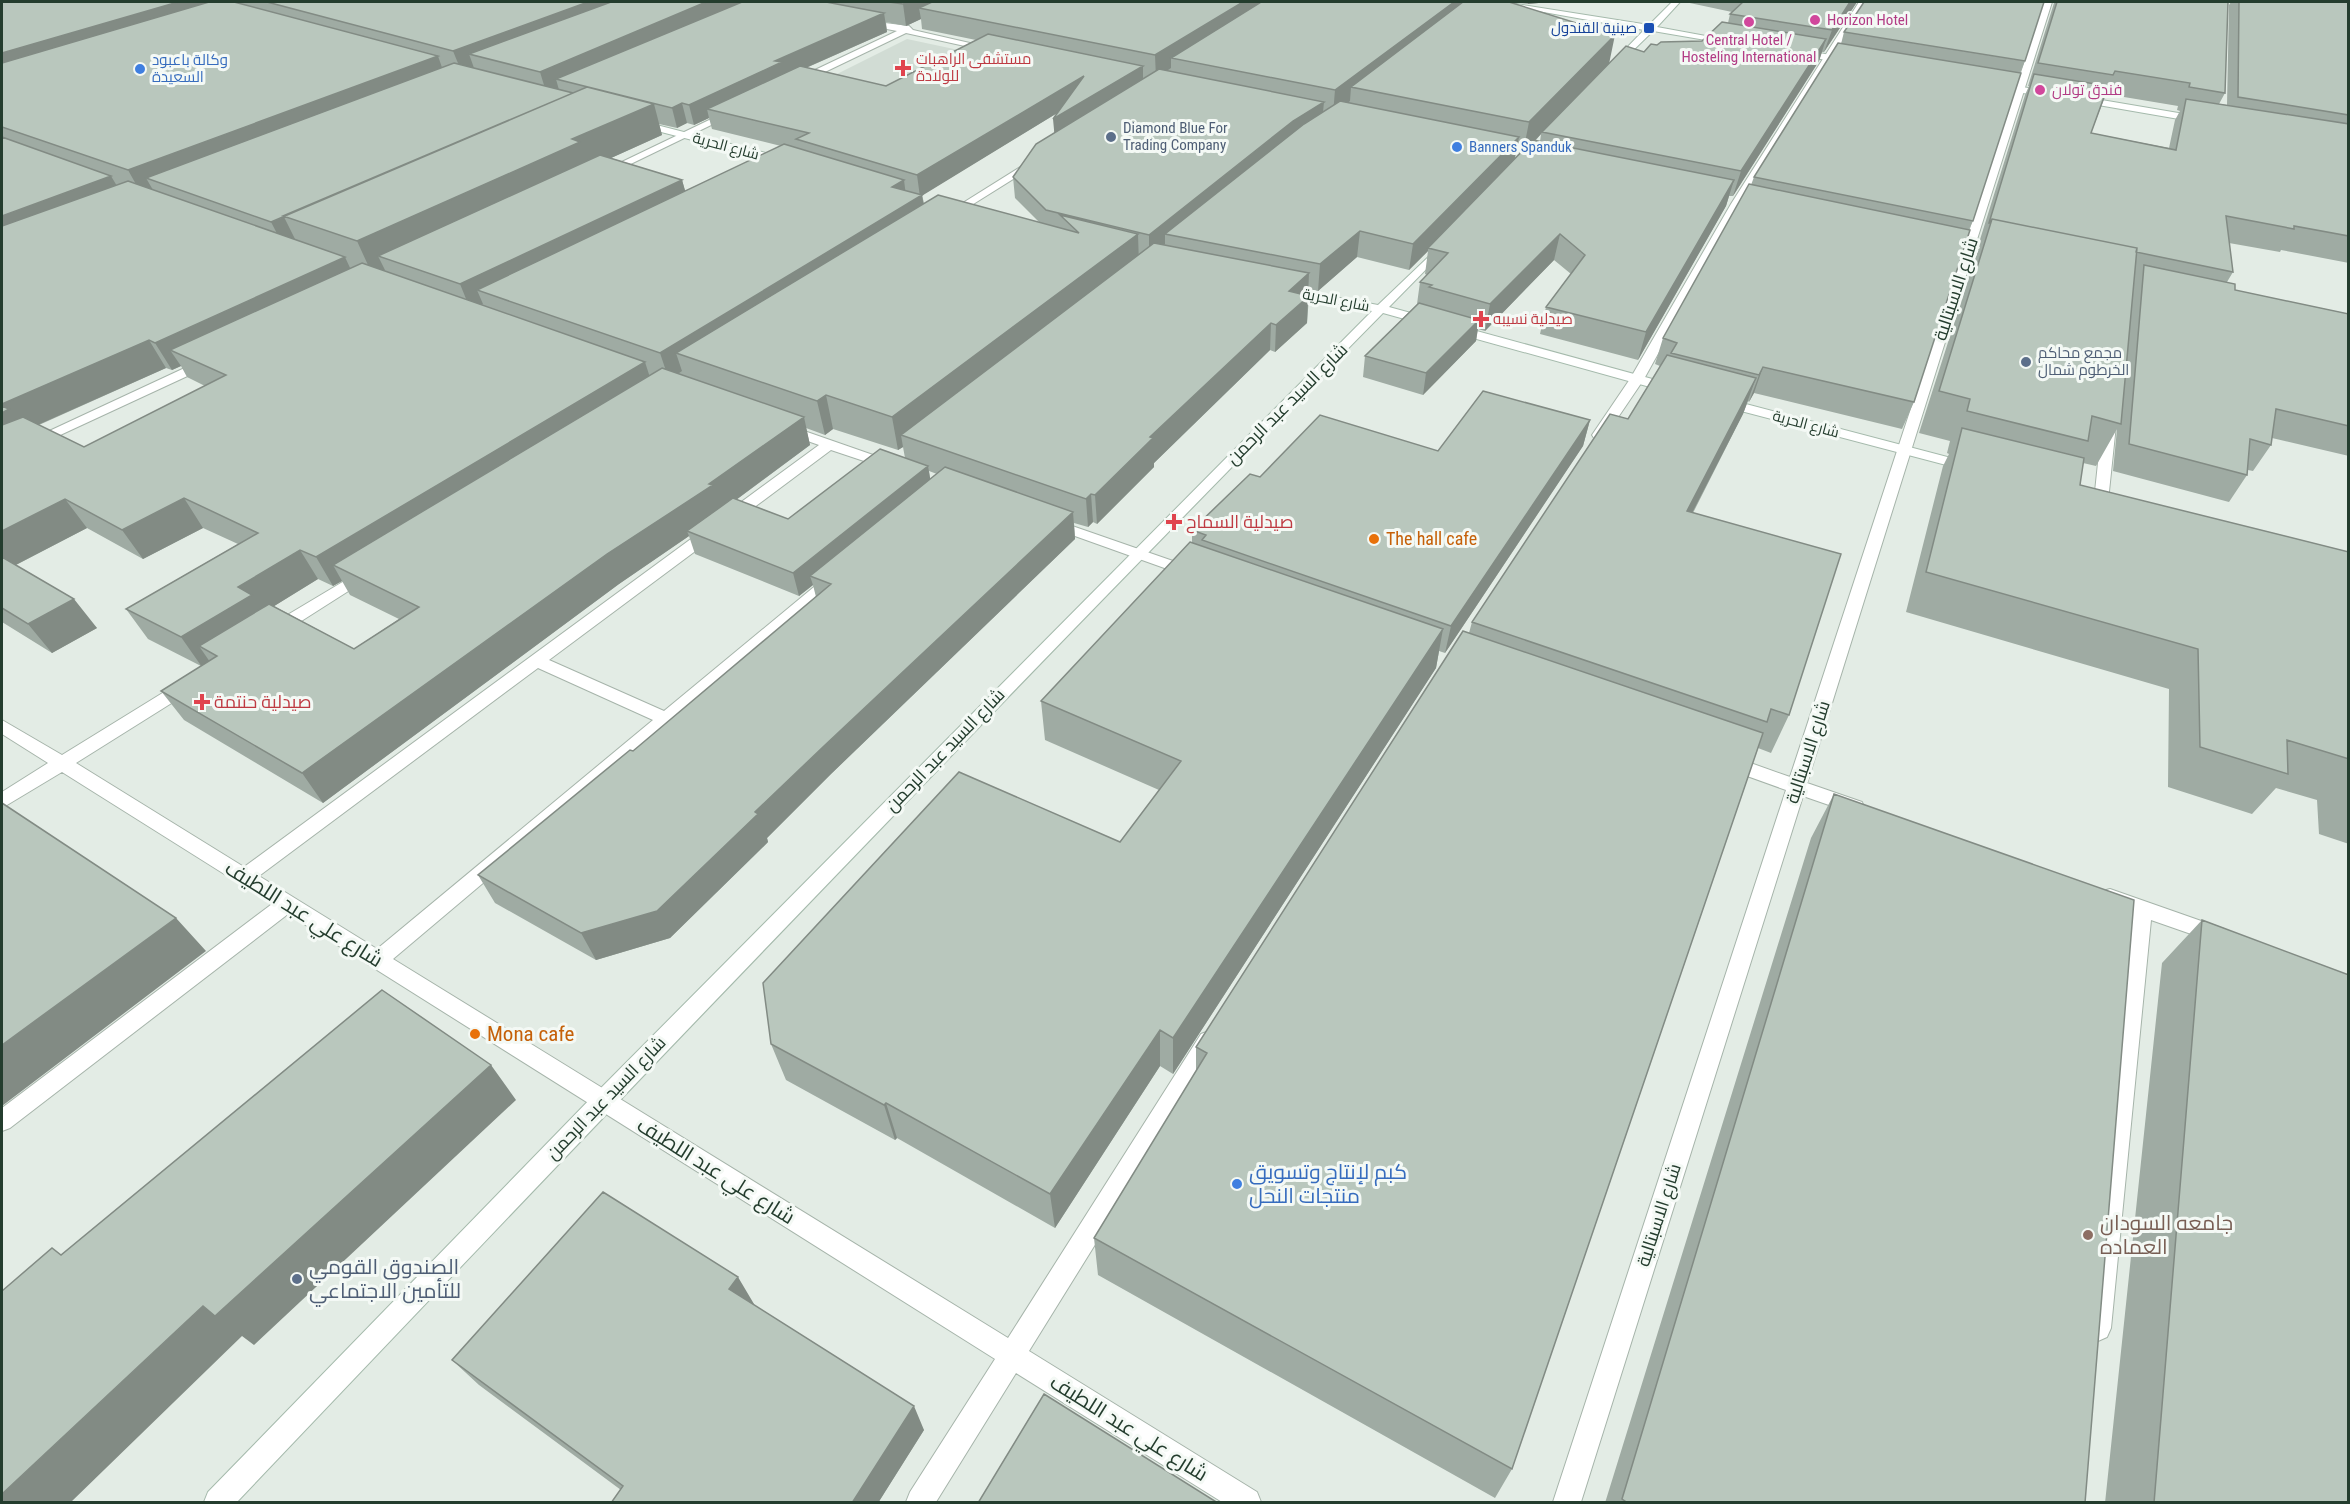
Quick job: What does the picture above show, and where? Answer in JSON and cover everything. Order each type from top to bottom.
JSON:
[{"type":"street","points":[[1491,2],[1738,43]]},
{"type":"street","points":[[1601,81],[1676,2]]},
{"type":"street","points":[[1590,449],[1637,379],[1736,204],[1863,2]]},
{"type":"street","name":"شارع الاسبتالية","points":[[1567,1503],[2048,2]]},
{"type":"street","points":[[850,19],[1008,53]]},
{"type":"street","points":[[789,86],[926,21]]},
{"type":"street","points":[[1783,50],[1862,63]]},
{"type":"street","points":[[1986,84],[2207,121]]},
{"type":"street","points":[[599,176],[747,106]]},
{"type":"street","name":"شارع الحرية","points":[[629,121],[793,164],[766,172]]},
{"type":"street","points":[[932,225],[947,211],[1049,151]]},
{"type":"street","points":[[947,211],[975,218]]},
{"type":"street","name":"شارع السيد عبد الرحمن","points":[[218,1503],[603,1101],[1138,553],[1455,234]]},
{"type":"street","points":[[1933,244],[2013,261]]},
{"type":"street","name":"شارع الحرية","points":[[1267,286],[1383,309],[1682,391]]},
{"type":"street","points":[[2,459],[215,358]]},
{"type":"street","name":"شارع الحرية","points":[[1715,400],[1985,471]]},
{"type":"street","points":[[2101,501],[2111,409]]},
{"type":"street","points":[[774,424],[830,444],[895,462],[909,472]]},
{"type":"street","points":[[244,877],[830,444]]},
{"type":"street","points":[[1037,518],[1204,577]]},
{"type":"street","points":[[260,640],[378,566]]},
{"type":"street","points":[[378,960],[847,568]]},
{"type":"street","points":[[536,661],[665,718]]},
{"type":"street","points":[[2,801],[200,677]]},
{"type":"street","name":"شارع علي عبد اللطيف","points":[[2,726],[1247,1503]]},
{"type":"street","points":[[1718,759],[1875,814]]},
{"type":"street","points":[[2098,893],[2229,939]]},
{"type":"street","points":[[2,1121],[287,904]]},
{"type":"street","points":[[2096,1348],[2142,909]]},
{"type":"street","points":[[920,1503],[1010,1354],[1220,1024]]},
{"type":"shaded area","name":"مستشفى الراهبات للولادة","points":[[907,39],[982,55],[898,99],[821,82]]},
{"type":"building","points":[[2,2],[178,2],[2,53]]},
{"type":"building","points":[[209,2],[234,2],[438,56],[128,170],[2,127],[2,63]]},
{"type":"building","points":[[267,2],[588,2],[453,51]]},
{"type":"building","points":[[611,2],[706,2],[540,72],[469,54]]},
{"type":"building","points":[[742,2],[826,2],[884,13],[775,61],[782,62],[689,105],[682,103],[672,108],[556,79]]},
{"type":"building","points":[[932,2],[1243,2],[1155,55],[919,8]]},
{"type":"building","points":[[1261,2],[1454,2],[1335,90],[1171,58]]},
{"type":"building","points":[[1463,2],[1509,2],[1615,35],[1529,122],[1351,87]]},
{"type":"building","points":[[1743,2],[1850,2],[1832,30],[1730,14]]},
{"type":"building","points":[[1864,2],[2044,2],[2025,61],[1844,32]]},
{"type":"building","points":[[2057,2],[2228,2],[2225,93],[2189,87],[2190,83],[2115,71],[2113,75],[2038,63]]},
{"type":"building","points":[[2239,2],[2349,2],[2349,115],[2238,97]]},
{"type":"building","points":[[1722,22],[1826,39],[1741,171],[1542,132],[1626,46],[1644,52],[1651,44],[1657,45],[1661,42],[1702,41]]},
{"type":"building","points":[[988,34],[1143,66],[1053,119],[1084,76],[917,175],[796,139],[809,133],[707,109],[800,66],[886,86]]},
{"type":"building","points":[[1838,43],[2021,73],[1973,221],[1754,177]]},
{"type":"building","points":[[454,63],[573,93],[271,222],[146,178]]},
{"type":"building","points":[[1159,69],[1324,102],[1293,121],[1149,235],[1046,210],[1013,177],[1036,144]]},
{"type":"building","points":[[2034,74],[2108,86],[2091,133],[2176,150],[2186,99],[2349,124],[2349,236],[2294,226],[2294,229],[2226,216],[2233,272],[2136,252],[2137,248],[1992,219],[1989,223]]},
{"type":"building","points":[[587,87],[654,104],[572,139],[580,142],[357,241],[283,216]]},
{"type":"building","points":[[1340,101],[1519,137],[1413,244],[1360,231],[1320,264],[1165,234],[1304,124]]},
{"type":"building","points":[[2,137],[111,176],[2,216]]},
{"type":"building","points":[[1533,140],[1734,180],[1646,332],[1546,307],[1585,255],[1560,234],[1490,304],[1429,287],[1432,285],[1420,282],[1448,253],[1428,248]]},
{"type":"building","points":[[784,144],[904,180],[892,187],[922,195],[660,353],[477,290]]},
{"type":"building","points":[[600,155],[682,180],[460,284],[378,256]]},
{"type":"building","points":[[128,181],[345,257],[155,343],[149,340],[2,404],[2,226]]},
{"type":"building","points":[[1749,184],[1970,230],[1914,402],[1763,367],[1759,375],[1671,353],[1677,343],[1663,338]]},
{"type":"building","points":[[938,195],[1079,233],[1060,215],[1138,234],[892,417],[826,395],[817,401],[676,353]]},
{"type":"building","points":[[1992,219],[2137,248],[2121,424],[2092,416],[2088,441],[1967,411],[1970,399],[1939,391]]},
{"type":"building","points":[[1154,243],[1309,273],[1289,291],[1309,296],[1276,325],[1271,323],[1150,437],[1153,438],[1095,495],[1091,494],[1086,499],[901,435]]},
{"type":"building","points":[[362,263],[645,362],[316,557],[300,550],[238,587],[252,595],[181,637],[126,609],[258,533],[184,498],[122,530],[65,499],[2,531],[2,425],[23,417],[84,447],[226,375],[170,350]]},
{"type":"building","points":[[2144,265],[2235,284],[2235,290],[2349,314],[2349,426],[2276,409],[2271,445],[2250,439],[2247,475],[2129,444]]},
{"type":"building","points":[[1419,303],[1479,320],[1426,373],[1365,356]]},
{"type":"building","points":[[1667,355],[1756,378],[1687,511],[1841,554],[1789,715],[1771,709],[1767,722],[1472,622],[1610,414],[1628,419]]},
{"type":"building","points":[[662,368],[804,417],[709,484],[713,485],[607,554],[302,773],[161,691],[217,656],[199,646],[269,604],[354,649],[419,607],[333,565]]},
{"type":"building","points":[[1483,391],[1590,420],[1451,626],[1202,540],[1206,535],[1192,530],[1250,474],[1260,477],[1320,415],[1438,451]]},
{"type":"building","points":[[2,406],[9,409],[2,413]]},
{"type":"building","points":[[1962,428],[2084,458],[2080,485],[2349,552],[2349,759],[2287,740],[2288,774],[2200,747],[2198,649],[1926,572]]},
{"type":"building","points":[[880,449],[928,466],[793,573],[687,531],[733,498],[788,519]]},
{"type":"building","points":[[945,467],[1073,512],[755,812],[758,814],[657,911],[581,933],[478,875],[630,750],[633,751],[831,584],[810,576]]},
{"type":"building","points":[[1190,542],[1443,629],[1173,1038],[1160,1030],[1050,1194],[886,1103],[884,1105],[771,1044],[763,983],[959,772],[1120,842],[1181,761],[1041,701]]},
{"type":"building","points":[[2,557],[74,599],[28,624],[2,608]]},
{"type":"building","points":[[1463,631],[1763,733],[1512,1469],[1094,1238],[1207,1053],[1196,1047]]},
{"type":"building","points":[[1834,794],[2134,900],[2085,1503],[1628,1503],[1622,1499]]},
{"type":"building","points":[[2,803],[176,918],[2,1045]]},
{"type":"building","points":[[2202,920],[2349,975],[2349,1503],[2154,1503]]},
{"type":"building","points":[[382,990],[491,1065],[215,1316],[203,1306],[2,1494],[2,1291],[52,1248],[61,1255]]},
{"type":"building","points":[[603,1192],[738,1277],[729,1289],[914,1406],[852,1503],[611,1503],[623,1486],[452,1360]]},
{"type":"building","points":[[1044,1394],[1218,1503],[978,1503]]},
{"type":"place","name":"Horizon Hotel","points":[[1815,20]]},
{"type":"place","name":"Central Hotel / Hosteling International","points":[[1749,22]]},
{"type":"place","name":"صينية القندول","points":[[1649,28]]},
{"type":"place","name":"مستشفى الراهبات للولادة","points":[[903,68]]},
{"type":"place","name":"وكالة باعبود السعيدة","points":[[140,69]]},
{"type":"place","name":"فندق تولان","points":[[2040,90]]},
{"type":"place","name":"Diamond Blue For Trading Company","points":[[1111,137]]},
{"type":"place","name":"Banners Spanduk","points":[[1457,147]]},
{"type":"place","name":"صيدلية نسيبه","points":[[1481,319]]},
{"type":"place","name":"مجمع محاكم الخرطوم شمال","points":[[2026,362]]},
{"type":"place","name":"صيدلية السماح","points":[[1174,522]]},
{"type":"place","name":"The hall cafe","points":[[1374,539]]},
{"type":"place","name":"صيدلية حنتمة","points":[[202,702]]},
{"type":"place","name":"Mona cafe","points":[[475,1034]]},
{"type":"place","name":"كبم لإنتاج وتسويق منتجات النحل","points":[[1237,1184]]},
{"type":"place","name":"جامعه السودان العماده","points":[[2088,1235]]},
{"type":"place","name":"الصندوق القومي للتأمين الاجتماعي","points":[[297,1279]]}]
